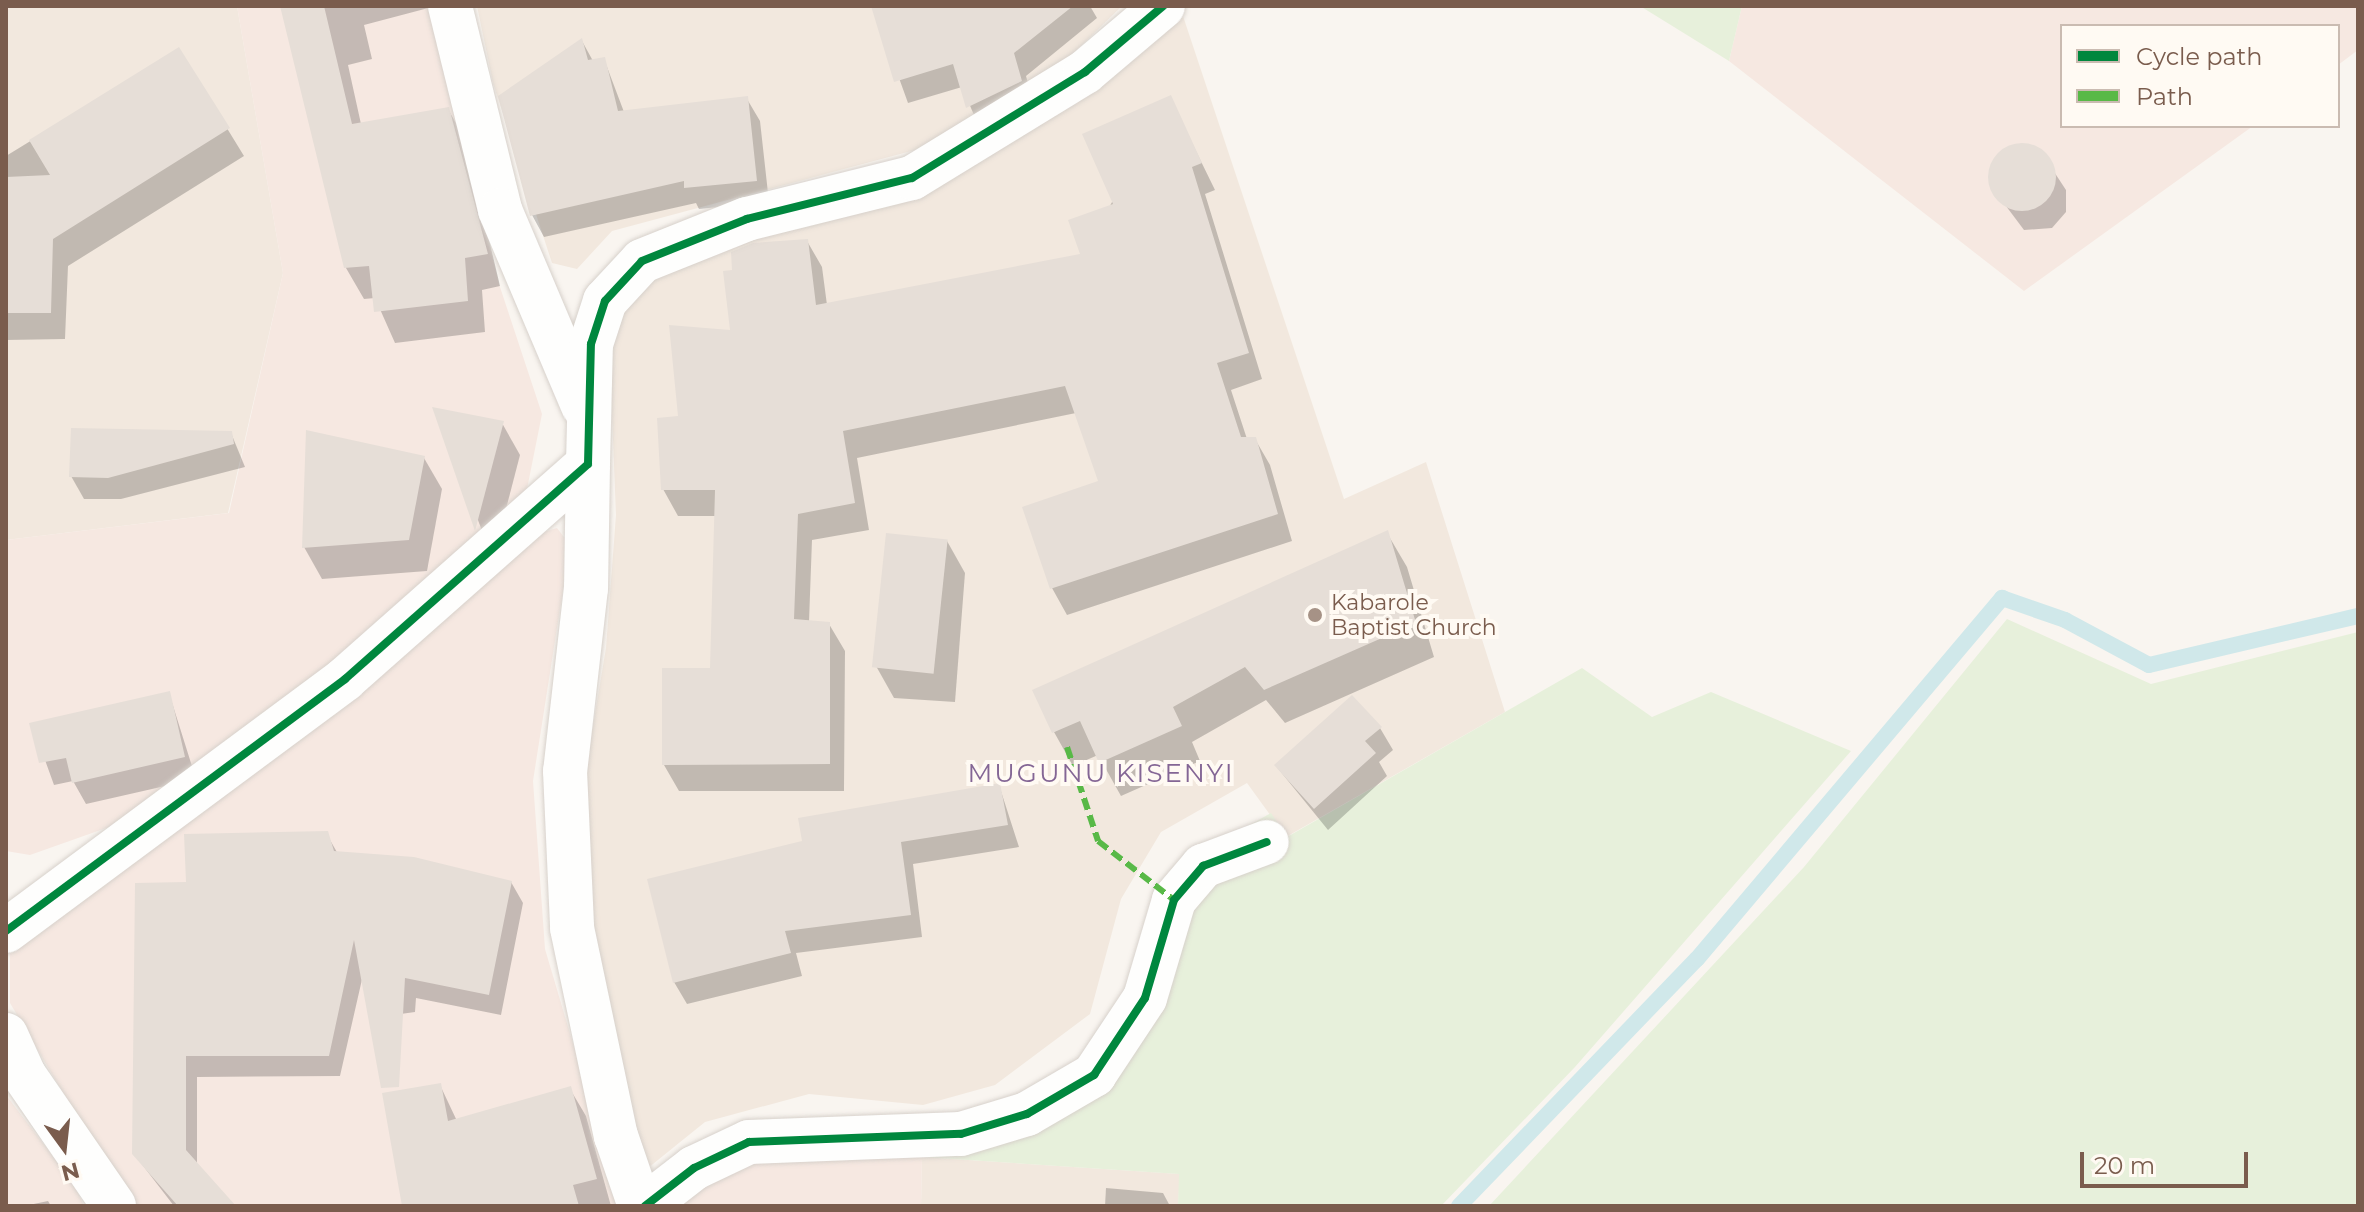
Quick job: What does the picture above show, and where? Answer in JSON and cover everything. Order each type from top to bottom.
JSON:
[{"type":"street","points":[[450,6],[500,210],[589,444]]},
{"type":"street","points":[[1163,6],[1085,72],[912,178],[747,219],[642,261],[605,301],[591,344],[586,588],[565,771],[572,928],[616,1136],[642,1206],[694,1168],[749,1142],[877,1132],[961,1134],[1027,1114],[1094,1075],[1145,998],[1174,900],[1203,866],[1267,842]]},
{"type":"street","points":[[6,931],[345,679],[589,444]]},
{"type":"street","points":[[6,1035],[24,1075],[114,1206]]},
{"type":"shaded area","points":[[6,6],[237,6],[283,273],[228,513],[6,540]]},
{"type":"shaded area","points":[[237,6],[433,6],[499,284],[542,414],[527,489],[267,725],[109,827],[30,855],[6,851],[6,540],[229,513],[283,273]]},
{"type":"shaded area","points":[[477,6],[1122,6],[1051,75],[915,150],[612,231],[577,269],[552,263],[493,83]]},
{"type":"shaded area","points":[[1742,6],[2358,6],[2358,50],[2340,64],[2340,24],[2060,24],[2060,128],[2250,128],[2024,291],[1729,61]]},
{"type":"shaded area","points":[[1182,13],[1344,499],[1426,462],[1505,712],[1286,837],[1247,783],[1161,832],[1121,899],[1090,1014],[995,1085],[923,1105],[809,1094],[705,1122],[643,1172],[590,944],[580,804],[606,648],[616,515],[609,337],[625,298],[677,257],[915,192],[1076,104]]},
{"type":"shaded area","points":[[557,528],[570,545],[533,781],[545,949],[621,1206],[130,1206],[10,1003],[10,954],[59,900],[534,535]]},
{"type":"shaded area","points":[[6,1095],[74,1184],[84,1206],[6,1206]]},
{"type":"shaded area","points":[[761,1150],[922,1157],[921,1206],[682,1206],[699,1186]]},
{"type":"shaded area","points":[[922,1157],[1180,1174],[1178,1206],[921,1206]]},
{"type":"green space","points":[[1640,6],[1742,6],[1729,61]]},
{"type":"green space","points":[[2007,619],[2151,684],[2358,632],[2358,1206],[1489,1206],[1804,867]]},
{"type":"green space","points":[[1582,668],[1652,717],[1711,692],[1851,751],[1575,1067],[1441,1206],[1178,1206],[1179,1174],[922,1157],[1036,1102],[1121,1030],[1194,856],[1271,813],[1287,837]]},
{"type":"building","points":[[280,6],[324,6],[352,124],[449,107],[488,254],[465,258],[468,301],[374,312],[369,266],[344,268]]},
{"type":"building","points":[[871,6],[1073,6],[1014,53],[1022,81],[966,108],[953,64],[894,82]]},
{"type":"building","points":[[582,38],[588,60],[605,57],[618,111],[748,96],[757,181],[684,188],[684,181],[530,216],[498,96]]},
{"type":"building","points":[[179,47],[230,128],[53,239],[51,313],[6,313],[6,177],[50,175],[29,140]]},
{"type":"building","points":[[1171,95],[1202,163],[1192,167],[1249,353],[1217,363],[1241,437],[1256,437],[1278,514],[1050,589],[1022,507],[1098,481],[1065,386],[843,431],[855,503],[798,514],[794,619],[830,622],[830,764],[662,765],[662,668],[710,668],[715,490],[661,490],[657,418],[678,416],[669,325],[730,330],[723,271],[732,270],[731,252],[753,243],[808,239],[816,305],[1080,254],[1068,220],[1113,204],[1082,134]]},
{"type":"building","points":[[2022,143],[2046,153],[2056,177],[2046,201],[2022,211],[1998,201],[1988,177],[1998,153]]},
{"type":"building","points":[[432,407],[504,421],[475,531]]},
{"type":"building","points":[[71,428],[232,431],[234,444],[108,478],[69,477]]},
{"type":"building","points":[[306,430],[425,456],[409,540],[302,548]]},
{"type":"building","points":[[1388,530],[1416,623],[1264,690],[1245,667],[1173,707],[1182,726],[1099,763],[1080,721],[1052,733],[1032,690]]},
{"type":"building","points":[[886,533],[948,539],[934,674],[872,667]]},
{"type":"building","points":[[170,691],[185,757],[72,783],[66,758],[39,763],[29,723]]},
{"type":"building","points":[[1352,695],[1382,727],[1365,741],[1376,753],[1314,809],[1274,765]]},
{"type":"building","points":[[1000,783],[1008,825],[901,842],[911,915],[785,931],[791,953],[673,983],[647,879],[802,841],[798,818]]},
{"type":"building","points":[[328,831],[334,851],[414,857],[512,881],[489,995],[405,978],[399,1087],[381,1088],[354,940],[329,1056],[186,1056],[186,1150],[236,1206],[178,1206],[132,1154],[135,883],[186,882],[184,834]]},
{"type":"building","points":[[441,1083],[448,1121],[571,1086],[597,1179],[573,1185],[579,1206],[402,1206],[382,1093]]},
{"type":"waterway","points":[[1459,1206],[1697,959],[2002,598],[2065,620],[2149,665],[2358,616]]},
{"type":"marked path","points":[[1067,747],[1098,841],[1174,900]]},
{"type":"cycle path","points":[[6,931],[345,679],[588,464],[591,344],[605,301],[642,261],[747,219],[912,178],[1085,72],[1163,6]]},
{"type":"cycle path","points":[[645,1206],[694,1168],[749,1142],[961,1134],[1027,1114],[1094,1075],[1145,998],[1174,900],[1203,866],[1267,842]]},
{"type":"place","name":"Kabarole Baptist Church","points":[[1315,615]]},
{"type":"district","name":"MUGUNU KISENYI","points":[[1101,774]]}]
